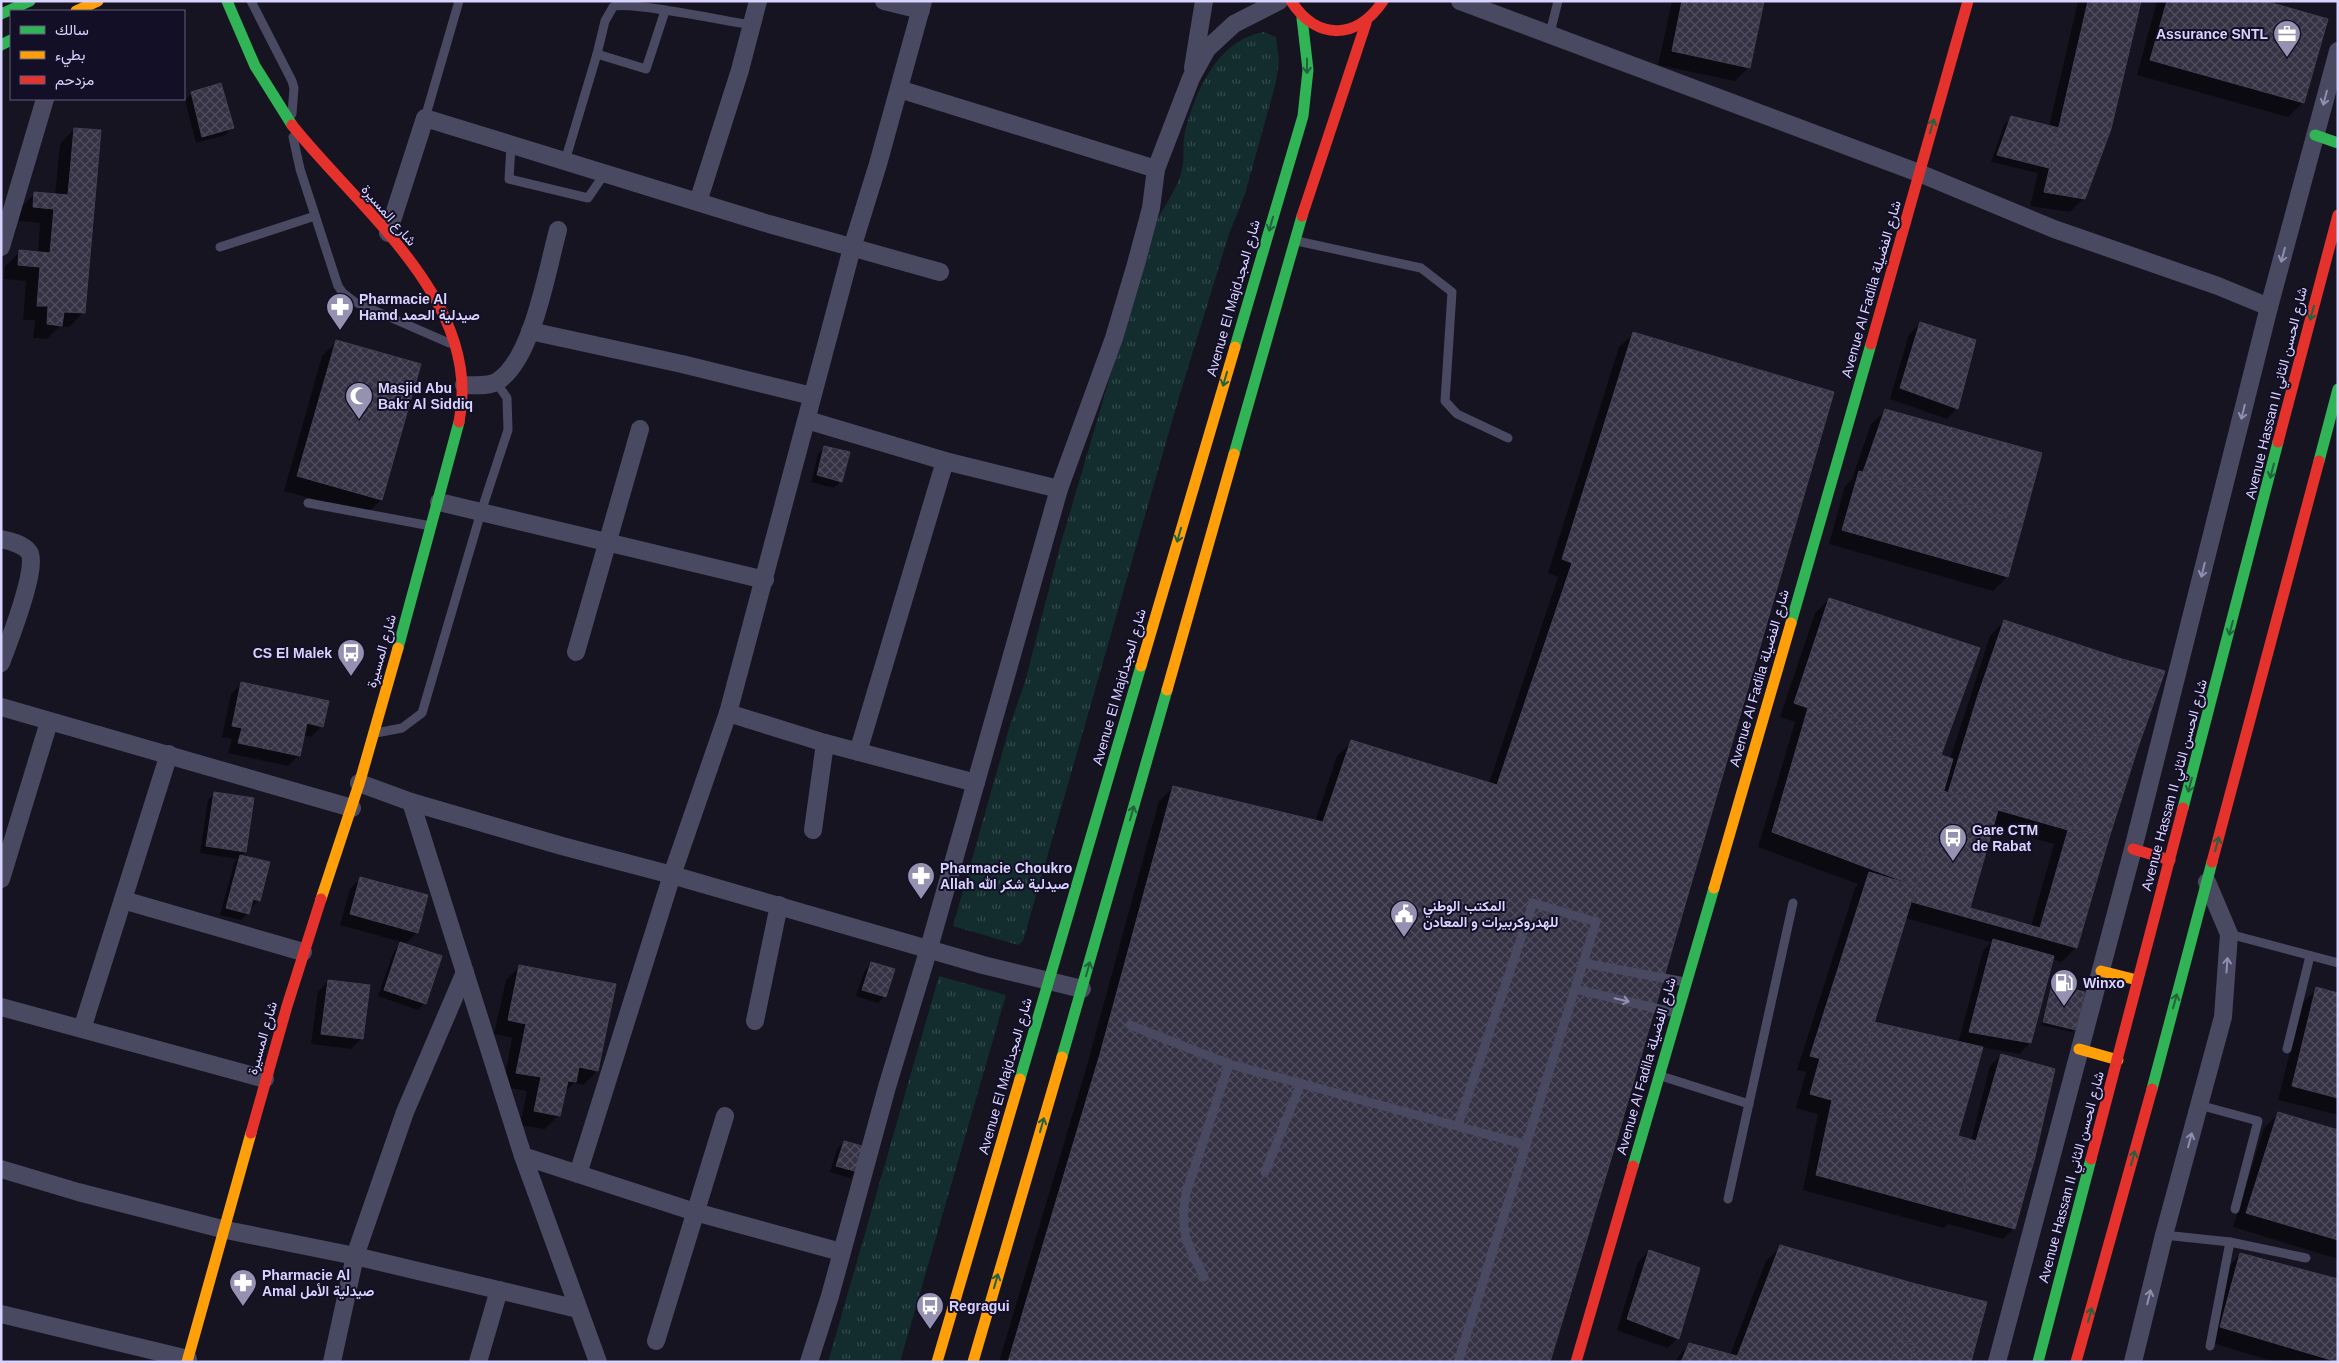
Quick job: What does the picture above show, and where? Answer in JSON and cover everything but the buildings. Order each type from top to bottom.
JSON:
[{"type":"main road","points":[[1,14],[30,1]]},
{"type":"main road","points":[[78,10],[98,1]]},
{"type":"main road","name":"شارع المسيرة","points":[[188,1360],[226,1230],[265,1078],[303,952],[352,808],[374,734],[458,431],[464,385],[456,347],[440,308],[411,263],[388,233],[358,203],[291,124],[259,72],[240,36],[227,1]]},
{"type":"main road","points":[[1290,1],[1302,18],[1319,28],[1340,32],[1366,23],[1379,10],[1383,1]]},
{"type":"main road","name":"Avenue Al Fadila شارع الفضيلة","points":[[1576,1362],[1865,368],[1968,1]]},
{"type":"main road","name":"Avenue El Majdشارع المجد","points":[[937,1362],[1303,116],[1308,70],[1302,18]]},
{"type":"main road","points":[[973,1362],[1082,989],[1294,240],[1366,23]]},
{"type":"main road","points":[[2315,135],[2338,143]]},
{"type":"main road","name":"Avenue Hassan II شارع الحسن الثاني","points":[[2038,1362],[2338,215]]},
{"type":"main road","points":[[2076,1362],[2207,882],[2338,389]]},
{"type":"main road","points":[[2133,849],[2170,860]]},
{"type":"main road","points":[[2101,971],[2137,980]]},
{"type":"main road","points":[[2079,1049],[2118,1060]]},
{"type":"street","points":[[698,202],[758,1]]},
{"type":"street","points":[[578,1174],[672,875],[728,714],[852,248],[922,6],[884,1]]},
{"type":"street","points":[[1191,78],[1204,1]]},
{"type":"street","points":[[809,1362],[830,1296],[887,1087],[929,948],[1059,489],[1107,356],[1136,264],[1151,208],[1156,169],[1191,78],[1207,49],[1224,32],[1246,17],[1279,1]]},
{"type":"street","points":[[1460,1],[1550,33],[1774,120],[1919,173],[2054,229],[2218,286],[2269,307]]},
{"type":"street","points":[[1997,1362],[2133,849],[2269,307],[2338,51]]},
{"type":"street","points":[[899,89],[1156,169]]},
{"type":"street","points":[[1,246],[45,100]]},
{"type":"street","points":[[388,233],[425,118],[698,202],[940,272]]},
{"type":"street","points":[[464,385],[496,382],[513,365],[521,353],[530,331],[558,230]]},
{"type":"street","points":[[530,331],[682,364],[812,396]]},
{"type":"street","points":[[807,420],[945,461],[1059,489]]},
{"type":"street","points":[[576,652],[640,429]]},
{"type":"street","points":[[858,752],[945,461]]},
{"type":"street","points":[[439,502],[765,580]]},
{"type":"street","points":[[1,539],[28,550],[32,558],[30,578],[1,664]]},
{"type":"street","points":[[1,707],[352,808]]},
{"type":"street","points":[[728,714],[825,743],[976,783]]},
{"type":"street","points":[[1,879],[49,722]]},
{"type":"street","points":[[813,830],[825,743]]},
{"type":"street","points":[[82,1029],[169,754]]},
{"type":"street","points":[[359,783],[411,802],[779,905],[982,965],[1082,989]]},
{"type":"street","points":[[411,802],[523,1156],[598,1362]]},
{"type":"street","points":[[2133,1362],[2164,1235],[2223,1017],[2229,934],[2207,882]]},
{"type":"street","points":[[123,900],[303,952]]},
{"type":"street","points":[[755,1021],[779,905]]},
{"type":"street","points":[[332,1362],[355,1256],[404,1112],[464,972]]},
{"type":"street","points":[[1,1007],[265,1078]]},
{"type":"street","points":[[656,1340],[725,1116]]},
{"type":"street","points":[[523,1156],[695,1212],[841,1252]]},
{"type":"street","points":[[1,1169],[78,1192],[226,1230],[355,1256],[578,1309]]},
{"type":"street","points":[[478,1362],[499,1290]]},
{"type":"street","points":[[1,1314],[188,1360]]},
{"type":"lane","points":[[251,1],[292,81],[294,88],[291,124],[300,169],[338,286],[343,293],[356,302],[456,347]]},
{"type":"lane","points":[[425,118],[459,1]]},
{"type":"lane","points":[[1550,33],[1558,1]]},
{"type":"lane","points":[[565,161],[597,54],[605,20],[613,7],[623,4],[751,25]]},
{"type":"lane","points":[[597,54],[646,69],[665,11]]},
{"type":"lane","points":[[511,146],[509,179],[588,198],[605,173]]},
{"type":"lane","points":[[220,247],[315,216]]},
{"type":"lane","points":[[1294,240],[1421,268],[1452,292],[1445,401],[1456,414],[1508,438]]},
{"type":"lane","points":[[374,734],[402,728],[422,713],[481,512],[508,430],[507,398],[496,382]]},
{"type":"lane","points":[[308,504],[432,527]]},
{"type":"lane","points":[[1458,1125],[1533,903],[1596,922],[1458,1362]]},
{"type":"lane","points":[[1728,1199],[1793,903]]},
{"type":"lane","points":[[2229,934],[2338,963]]},
{"type":"lane","points":[[2287,1048],[2310,956]]},
{"type":"lane","points":[[1584,963],[1686,982]]},
{"type":"lane","points":[[1575,989],[1676,1013]]},
{"type":"lane","points":[[1130,1025],[1229,1064],[1526,1145]]},
{"type":"lane","points":[[1204,1277],[1185,1238],[1182,1214],[1186,1193],[1229,1064]]},
{"type":"lane","points":[[1659,1075],[1749,1104]]},
{"type":"lane","points":[[1265,1172],[1301,1083]]},
{"type":"lane","points":[[2199,1105],[2258,1121],[2235,1210]]},
{"type":"lane","points":[[2164,1235],[2230,1242],[2306,1258]]},
{"type":"lane","points":[[2210,1346],[2230,1242]]},
{"type":"green space","points":[[1263,32],[1276,37],[1279,61],[1276,82],[1245,194],[1229,234],[1179,397],[1023,941],[1018,945],[953,926],[1010,725],[1025,682],[1060,546],[1156,221],[1180,177],[1184,137],[1189,116],[1202,84],[1221,56],[1233,45],[1247,37]]},
{"type":"green space","points":[[939,976],[1006,995],[900,1362],[828,1362]]},
{"type":"traffic: fast","points":[[1,14],[30,1]]},
{"type":"traffic: fast","points":[[227,1],[255,66],[292,125]]},
{"type":"traffic: fast","points":[[1235,347],[1303,116],[1308,70],[1302,18]]},
{"type":"traffic: fast","points":[[1,45],[10,40]]},
{"type":"traffic: fast","points":[[2315,135],[2338,143]]},
{"type":"traffic: fast","points":[[1234,454],[1302,216]]},
{"type":"traffic: fast","points":[[1791,623],[1871,344]]},
{"type":"traffic: fast","points":[[2319,461],[2338,389]]},
{"type":"traffic: fast","points":[[398,648],[459,422]]},
{"type":"traffic: fast","points":[[2183,808],[2278,442]]},
{"type":"traffic: fast","points":[[1020,1079],[1141,666]]},
{"type":"traffic: fast","points":[[1062,1057],[1167,690]]},
{"type":"traffic: fast","points":[[2152,1089],[2212,862]]},
{"type":"traffic: fast","points":[[1633,1166],[1714,888]]},
{"type":"traffic: fast","points":[[2038,1362],[2091,1159]]},
{"type":"traffic: slow","points":[[78,10],[98,1]]},
{"type":"traffic: slow","points":[[1141,666],[1235,347]]},
{"type":"traffic: slow","points":[[1167,690],[1234,454]]},
{"type":"traffic: slow","points":[[1714,888],[1791,623]]},
{"type":"traffic: slow","points":[[321,899],[360,781],[398,648]]},
{"type":"traffic: slow","points":[[2101,971],[2137,980]]},
{"type":"traffic: slow","points":[[2079,1049],[2118,1060]]},
{"type":"traffic: slow","points":[[973,1362],[1062,1057]]},
{"type":"traffic: slow","points":[[937,1362],[1020,1079]]},
{"type":"traffic: slow","points":[[187,1362],[251,1133]]},
{"type":"traffic: jam","points":[[1291,1],[1301,14],[1313,23],[1325,29],[1337,31],[1349,29],[1361,23],[1373,14],[1383,1]]},
{"type":"traffic: jam","points":[[1871,344],[1968,1]]},
{"type":"traffic: jam","points":[[1302,216],[1366,23]]},
{"type":"traffic: jam","points":[[292,125],[410,260],[435,298],[453,337],[462,378],[459,422]]},
{"type":"traffic: jam","points":[[2278,442],[2338,215]]},
{"type":"traffic: jam","points":[[2212,862],[2319,461]]},
{"type":"traffic: jam","points":[[2091,1159],[2183,808]]},
{"type":"traffic: jam","points":[[2133,849],[2170,860]]},
{"type":"traffic: jam","points":[[251,1133],[287,1006],[321,899]]},
{"type":"traffic: jam","points":[[2076,1362],[2152,1089]]},
{"type":"traffic: jam","points":[[1576,1362],[1633,1166]]},
{"type":"place","name":"Assurance SNTL","points":[[2287,58]]},
{"type":"place","name":"Pharmacie Al Hamd صيدلية الحمد","points":[[340,331]]},
{"type":"place","name":"Masjid Abu Bakr Al Siddiq","points":[[359,420]]},
{"type":"place","name":"CS El Malek","points":[[351,677]]},
{"type":"place","name":"Gare CTM de Rabat","points":[[1953,862]]},
{"type":"place","name":"Pharmacie Choukro Allah صيدلية شكر الله","points":[[921,900]]},
{"type":"place","name":"المكتب الوطني للهدروكربيرات و المعادن","points":[[1404,938]]},
{"type":"place","name":"Winxo","points":[[2064,1007]]},
{"type":"place","name":"Pharmacie Al Amal صيدلية الأمل","points":[[243,1307]]},
{"type":"place","name":"Regragui","points":[[930,1330]]}]
